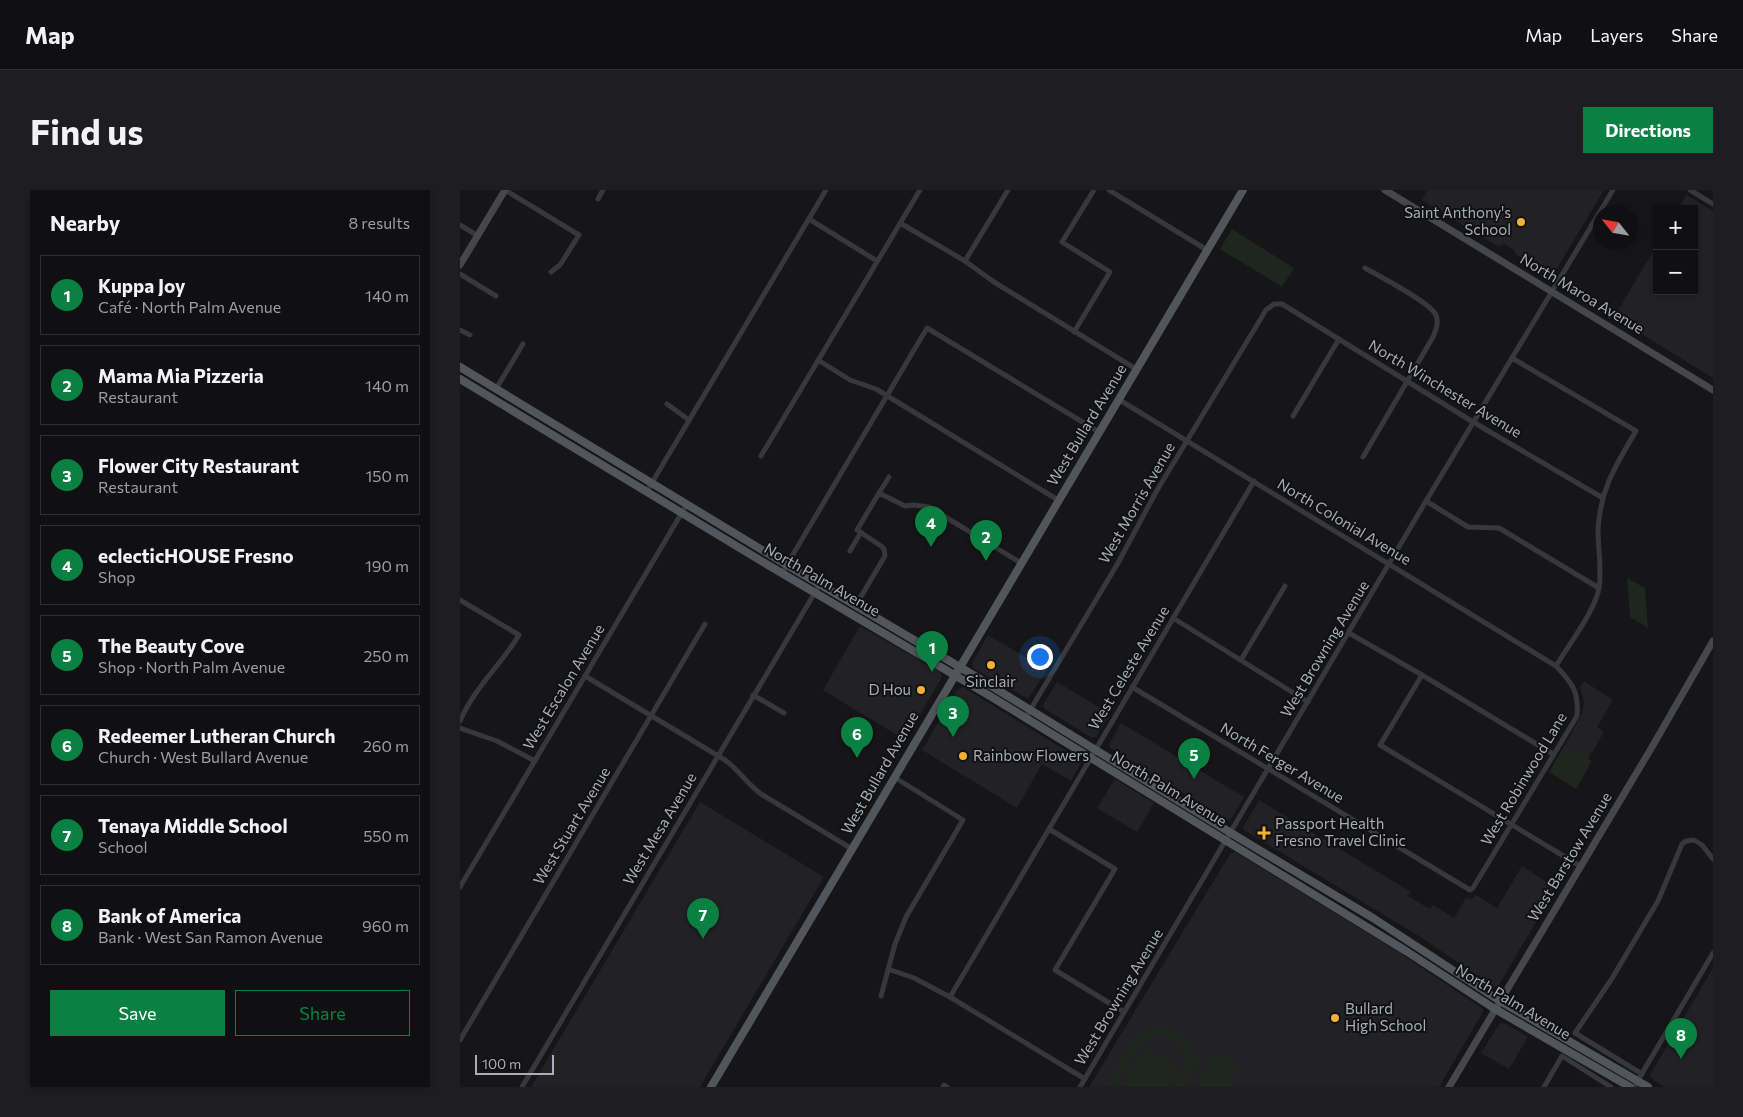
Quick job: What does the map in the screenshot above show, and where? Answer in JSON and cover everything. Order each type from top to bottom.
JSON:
[{"type":"main road","name":"West Bullard Avenue","points":[[711,1087],[1242,190]]},
{"type":"main road","name":"North Palm Avenue","points":[[460,368],[787,565],[960,666],[1231,833],[1354,906],[1500,1001],[1636,1082]]},
{"type":"main road","name":"North Palm Avenue","points":[[460,379],[815,593],[954,674],[1348,915],[1495,1009],[1648,1087]]},
{"type":"main road","points":[[846,611],[866,617],[892,631],[898,630]]},
{"type":"street","points":[[460,265],[505,190],[579,235],[560,265],[551,272]]},
{"type":"street","points":[[598,199],[603,190]]},
{"type":"street","points":[[647,491],[826,190]]},
{"type":"street","points":[[761,456],[920,190]]},
{"type":"street","points":[[965,261],[1008,190]]},
{"type":"street","points":[[1074,332],[1110,272],[1062,242],[1094,190]]},
{"type":"street","points":[[1109,190],[1207,250]]},
{"type":"street","name":"North Maroa Avenue","points":[[1385,190],[1713,390]]},
{"type":"street","name":"West Browning Avenue","points":[[1080,1087],[1473,422],[1613,190]]},
{"type":"street","points":[[1690,190],[1700,193],[1713,204]]},
{"type":"street","points":[[809,219],[877,261]]},
{"type":"street","points":[[900,223],[965,261],[994,282],[1136,369]]},
{"type":"street","points":[[460,225],[478,236]]},
{"type":"street","points":[[1363,458],[1433,338],[1437,327],[1437,317],[1428,306],[1365,268]]},
{"type":"street","points":[[460,274],[496,296]]},
{"type":"street","name":"North Winchester Avenue","points":[[1274,304],[1282,304],[1473,422],[1603,498]]},
{"type":"street","name":"West Morris Avenue","points":[[1026,718],[1118,563],[1156,492],[1266,310],[1274,304]]},
{"type":"street","points":[[782,573],[927,328],[1099,432]]},
{"type":"street","points":[[460,330],[470,335]]},
{"type":"street","points":[[1293,416],[1339,340]]},
{"type":"street","points":[[496,389],[524,344]]},
{"type":"street","points":[[1512,358],[1636,431],[1611,472],[1603,498],[1598,529],[1599,588],[1594,604],[1556,666]]},
{"type":"street","points":[[818,360],[850,380],[870,386],[1058,500]]},
{"type":"street","name":"North Colonial Avenue","points":[[1118,399],[1556,666]]},
{"type":"street","points":[[667,404],[689,420]]},
{"type":"street","points":[[856,605],[882,562],[885,553],[881,546],[857,530],[889,477]]},
{"type":"street","name":"West Celeste Avenue","points":[[950,997],[1254,481]]},
{"type":"street","points":[[879,493],[905,506],[929,507],[1021,562]]},
{"type":"street","points":[[1426,502],[1468,527],[1499,528],[1599,588]]},
{"type":"street","name":"West Escalon Avenue","points":[[461,883],[686,504]]},
{"type":"street","points":[[850,551],[861,532]]},
{"type":"street","name":"West Mesa Avenue","points":[[522,1087],[820,584]]},
{"type":"street","points":[[1241,660],[1285,586]]},
{"type":"street","points":[[460,600],[519,635],[504,659],[476,691],[460,720]]},
{"type":"street","points":[[1173,618],[1308,702]]},
{"type":"street","name":"West Stuart Avenue","points":[[460,1040],[705,624]]},
{"type":"street","points":[[1349,633],[1553,754]]},
{"type":"street","name":"West Barstow Avenue","points":[[1449,1087],[1652,747],[1713,641]]},
{"type":"street","name":"West Robinwood Lane","points":[[1470,890],[1512,825],[1577,716],[1578,701],[1573,684],[1556,666]]},
{"type":"street","points":[[1422,675],[1380,745],[1580,866]]},
{"type":"street","points":[[585,676],[718,755],[740,771],[748,783],[761,794],[852,849]]},
{"type":"street","name":"North Ferger Avenue","points":[[1132,687],[1470,890]]},
{"type":"street","points":[[754,695],[784,713]]},
{"type":"street","points":[[460,728],[496,741],[534,761]]},
{"type":"street","points":[[881,996],[895,944],[906,917],[963,820],[894,777]]},
{"type":"street","points":[[1049,829],[1116,869],[1054,970],[1124,1012]]},
{"type":"street","points":[[1713,859],[1694,840],[1686,841],[1680,848],[1658,902],[1611,980],[1575,1034],[1636,1082],[1713,952]]},
{"type":"street","points":[[1348,915],[1354,906]]},
{"type":"street","points":[[888,969],[914,978],[950,997],[1085,1079]]},
{"type":"street","points":[[1544,1087],[1562,1056],[1611,1087]]},
{"type":"shaded area","name":"Saint Anthony's School","points":[[1428,190],[1604,190],[1595,205],[1593,205],[1593,208],[1553,275],[1549,277],[1528,264],[1513,249],[1504,244],[1499,247],[1422,200]]},
{"type":"shaded area","points":[[1687,195],[1713,211],[1713,378],[1614,317],[1653,252],[1653,295],[1698,295],[1698,205],[1681,205]]},
{"type":"shaded area","points":[[1232,229],[1294,268],[1282,287],[1220,249]]},
{"type":"shaded area","points":[[1627,578],[1645,588],[1648,628],[1630,617]]},
{"type":"shaded area","points":[[860,626],[940,672],[941,679],[905,740],[823,690]]},
{"type":"shaded area","points":[[988,635],[1047,670],[1028,699],[973,668],[972,663]]},
{"type":"shaded area","points":[[1584,681],[1613,700],[1597,727],[1604,732],[1588,759],[1565,745],[1582,714],[1584,702],[1580,687]]},
{"type":"shaded area","points":[[1057,682],[1110,714],[1096,737],[1092,738],[1044,708],[1043,705]]},
{"type":"shaded area","points":[[963,687],[1081,760],[1071,781],[1042,764],[1017,808],[922,750],[957,690]]},
{"type":"shaded area","points":[[1121,723],[1244,797],[1231,819],[1228,820],[1204,806],[1110,748],[1109,744]]},
{"type":"shaded area","points":[[1565,745],[1592,761],[1576,789],[1549,772]]},
{"type":"shaded area","points":[[1115,779],[1154,803],[1137,832],[1097,808]]},
{"type":"shaded area","points":[[1259,800],[1411,892],[1408,896],[1430,909],[1433,905],[1454,918],[1466,898],[1472,899],[1476,895],[1497,908],[1522,866],[1556,888],[1499,985],[1494,987],[1422,938],[1244,830],[1243,827]]},
{"type":"shaded area","points":[[700,802],[824,877],[700,1087],[531,1087]]},
{"type":"shaded area","name":"Bullard High School","points":[[1235,852],[1394,949],[1483,1009],[1439,1087],[1089,1087],[1230,854]]},
{"type":"shaded area","points":[[1713,968],[1713,1087],[1664,1087],[1653,1080],[1650,1075]]},
{"type":"shaded area","points":[[1500,1023],[1504,1023],[1528,1037],[1509,1069],[1481,1053]]},
{"type":"shaded area","points":[[1162,1028],[1173,1031],[1181,1037],[1188,1045],[1192,1055],[1200,1058],[1183,1087],[1174,1087],[1185,1066],[1181,1048],[1171,1039],[1165,1036],[1158,1036],[1151,1037],[1140,1045],[1115,1087],[1107,1087],[1122,1058],[1135,1041],[1143,1034]]},
{"type":"shaded area","points":[[1145,1048],[1179,1067],[1167,1087],[1122,1087]]},
{"type":"shaded area","points":[[1217,1054],[1241,1069],[1230,1087],[1197,1087]]},
{"type":"place","name":"Saint Anthony's School","points":[[1521,222]]},
{"type":"place","name":"eclecticHOUSE Fresno","points":[[931,547]]},
{"type":"place","name":"Mama Mia Pizzeria","points":[[986,561]]},
{"type":"place","name":"Sinclair","points":[[991,665]]},
{"type":"place","name":"Kuppa Joy","points":[[932,672]]},
{"type":"place","name":"D Hou","points":[[921,690]]},
{"type":"place","name":"Flower City Restaurant","points":[[953,737]]},
{"type":"place","name":"Rainbow Flowers","points":[[963,756]]},
{"type":"place","name":"Redeemer Lutheran Church","points":[[857,758]]},
{"type":"place","name":"The Beauty Cove","points":[[1194,779]]},
{"type":"place","name":"Passport Health Fresno Travel Clinic","points":[[1264,833]]},
{"type":"place","name":"Tenaya Middle School","points":[[703,939]]},
{"type":"place","name":"Bullard High School","points":[[1335,1018]]},
{"type":"place","name":"Bank of America","points":[[1681,1059]]}]
